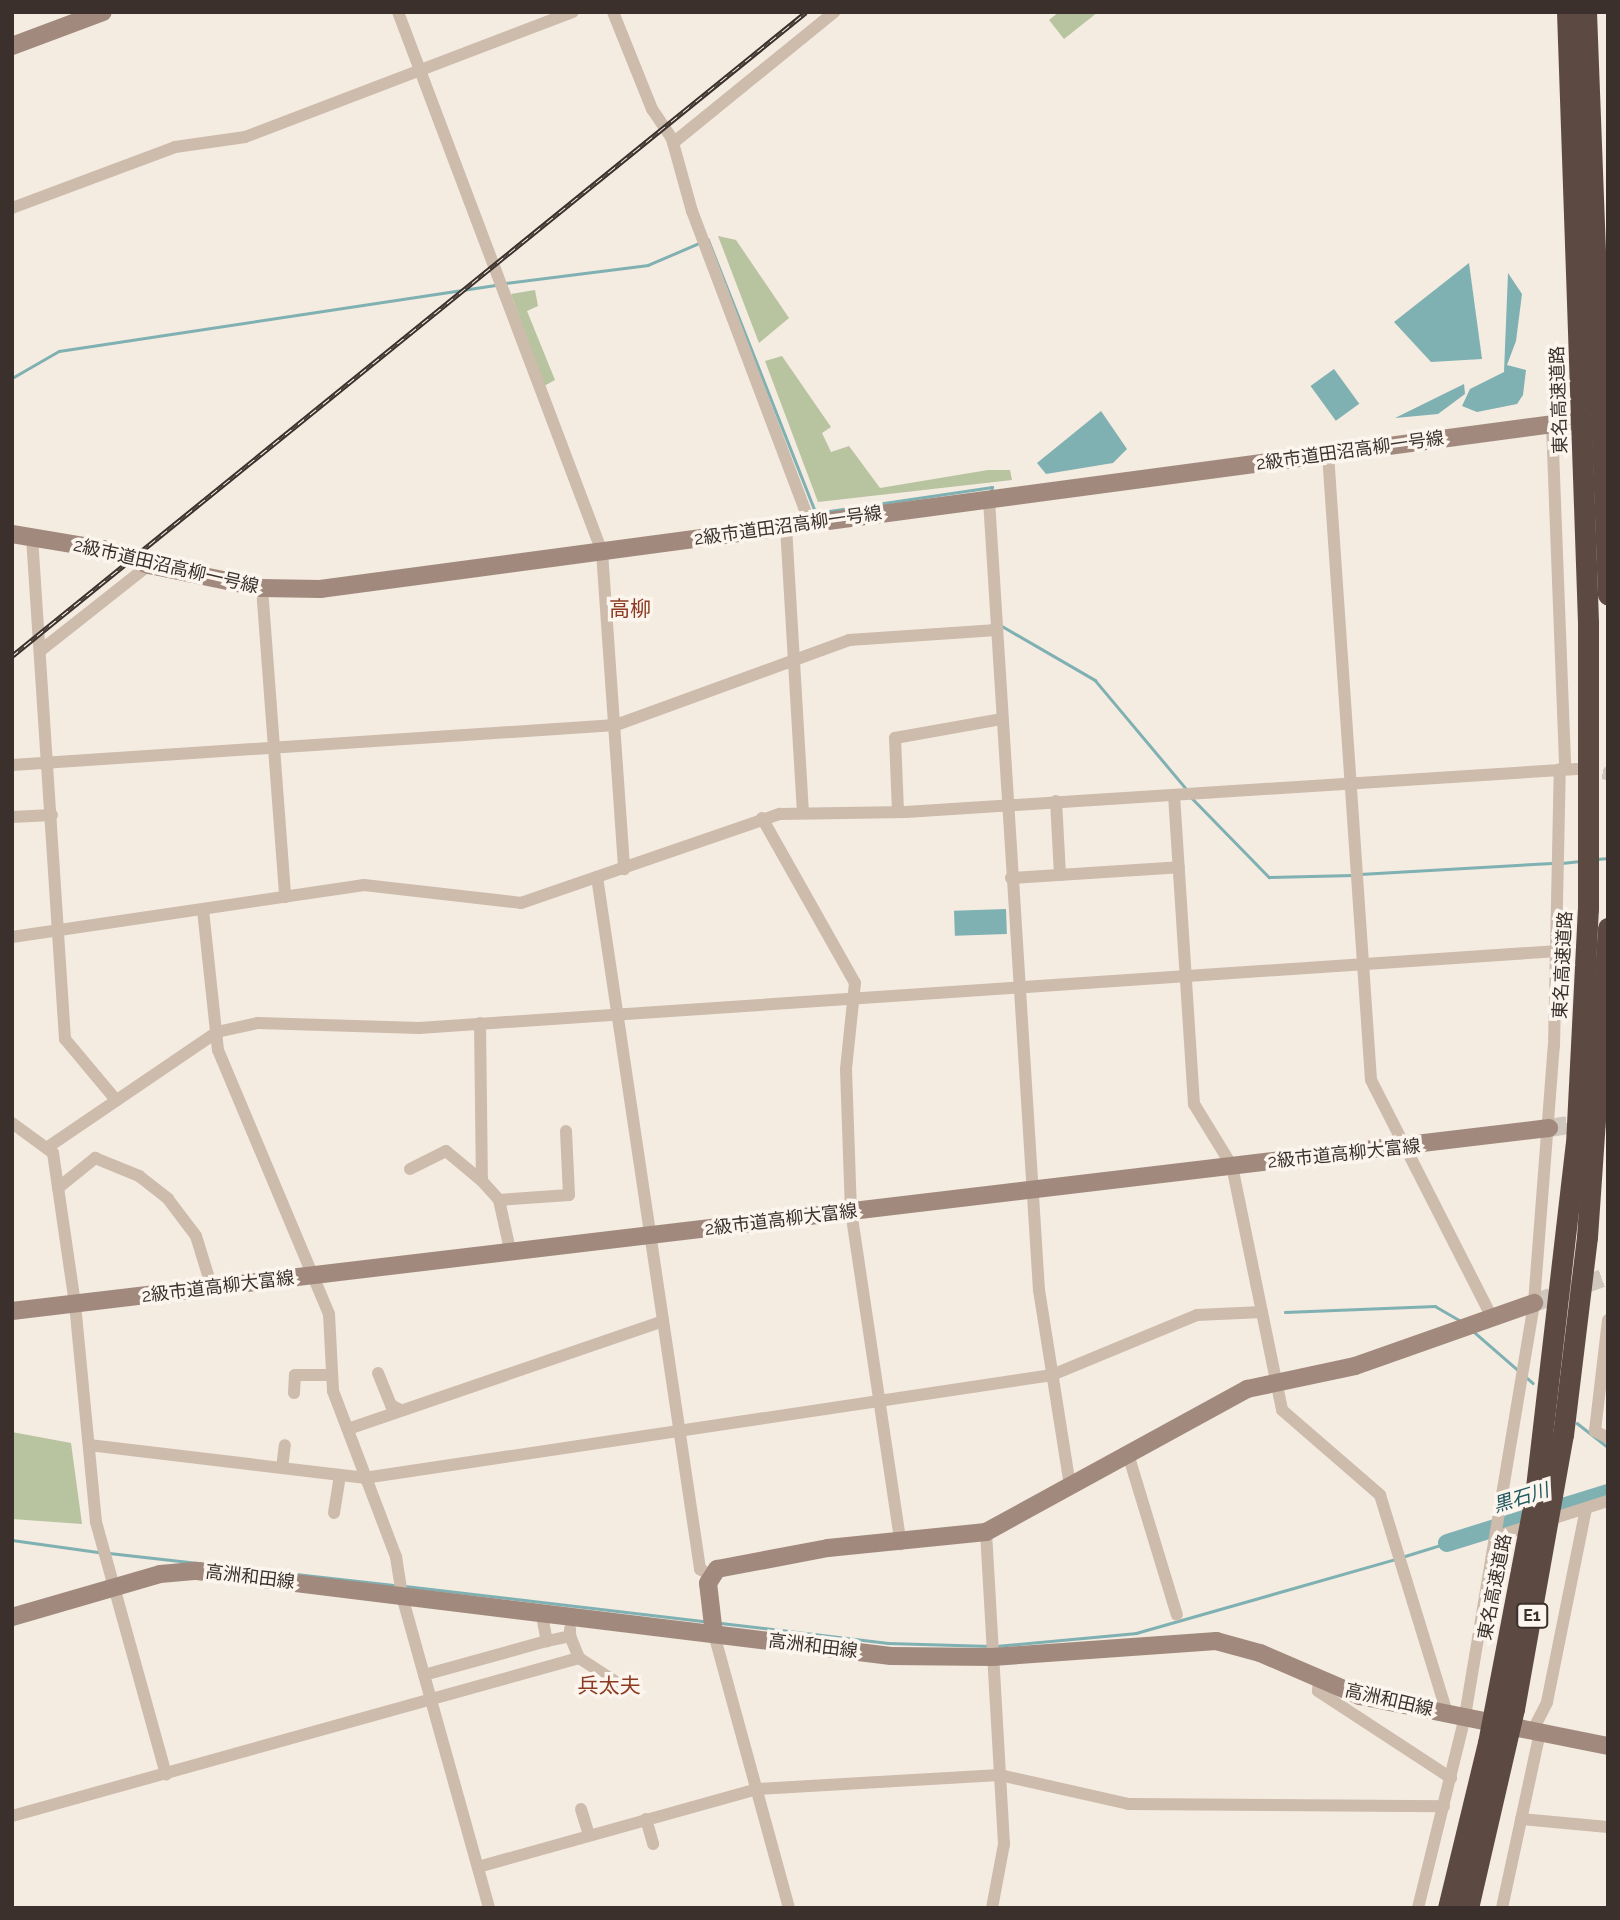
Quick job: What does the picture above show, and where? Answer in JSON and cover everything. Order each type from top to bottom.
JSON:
[{"type":"highway","name":"東名高速道路","points":[[1448,1908],[1497,1746],[1496,1703],[1529,1529],[1545,1495],[1568,1235],[1588,909],[1584,426],[1567,12]]},
{"type":"highway","points":[[1586,12],[1608,596]]},
{"type":"highway","name":"東名高速道路","points":[[1468,1908],[1545,1495],[1587,1237],[1608,928]]},
{"type":"street","points":[[12,46],[103,12]]},
{"type":"street","points":[[398,12],[602,552],[624,869]]},
{"type":"street","points":[[12,208],[175,147],[245,137],[573,12]]},
{"type":"street","points":[[613,12],[634,72],[673,143],[692,211],[810,523]]},
{"type":"street","points":[[673,143],[834,12]]},
{"type":"street","points":[[1418,1908],[1451,1779],[1456,1715],[1498,1535],[1534,1303],[1549,1128],[1567,769],[1560,423]]},
{"type":"street","name":"2級市道田沼高柳一号線","points":[[12,534],[103,549],[149,565],[262,588],[320,589],[1560,423]]},
{"type":"street","points":[[1328,454],[1371,1080],[1492,1317]]},
{"type":"street","points":[[989,500],[1032,1192],[1052,1375],[1070,1486]]},
{"type":"street","points":[[786,527],[803,812]]},
{"type":"street","points":[[32,537],[65,1039],[116,1100]]},
{"type":"street","points":[[40,651],[149,565]]},
{"type":"street","points":[[262,588],[276,747],[285,897]]},
{"type":"street","points":[[12,765],[616,725],[849,640],[997,630]]},
{"type":"street","points":[[898,812],[895,738],[1002,719]]},
{"type":"street","points":[[12,937],[364,885],[521,903],[624,869],[762,818],[803,812],[898,812],[1567,769]]},
{"type":"street","points":[[1174,794],[1194,1104],[1232,1166],[1282,1410],[1380,1496],[1456,1715]]},
{"type":"street","points":[[1056,801],[1060,875]]},
{"type":"street","points":[[12,817],[52,815]]},
{"type":"street","points":[[762,818],[855,983],[846,1069],[851,1211],[901,1544]]},
{"type":"street","points":[[1012,878],[1179,867]]},
{"type":"street","points":[[597,877],[700,1569],[710,1575]]},
{"type":"street","points":[[203,910],[218,1050],[329,1314],[330,1375],[399,1573],[401,1596],[489,1908]]},
{"type":"street","points":[[48,1147],[217,1032],[258,1023],[419,1028],[1558,951]]},
{"type":"street","points":[[480,1023],[482,1181]]},
{"type":"street","points":[[12,1123],[48,1147],[58,1188],[75,1304],[96,1522],[166,1774]]},
{"type":"street","name":"2級市道高柳大富線","points":[[12,1311],[511,1254],[1232,1166],[1407,1149],[1549,1128]]},
{"type":"street","points":[[499,1200],[569,1195],[566,1131]]},
{"type":"street","points":[[410,1169],[446,1151],[482,1181],[499,1200],[511,1254]]},
{"type":"street","points":[[58,1188],[95,1158],[139,1177],[168,1199],[196,1236],[212,1288]]},
{"type":"street","points":[[710,1575],[717,1569],[828,1548],[901,1544],[986,1532],[1247,1389],[1276,1386],[1355,1366],[1534,1303]]},
{"type":"street","points":[[89,1445],[364,1478],[1052,1375],[1197,1315],[1262,1312]]},
{"type":"street","points":[[1608,1320],[1595,1432],[1608,1438]]},
{"type":"street","points":[[348,1429],[663,1321]]},
{"type":"street","points":[[378,1373],[391,1405],[400,1410]]},
{"type":"street","points":[[294,1393],[295,1375],[330,1375]]},
{"type":"street","points":[[282,1468],[285,1445]]},
{"type":"street","points":[[1128,1454],[1177,1615]]},
{"type":"street","points":[[334,1513],[340,1475]]},
{"type":"street","points":[[1498,1535],[1608,1501]]},
{"type":"street","points":[[1502,1908],[1536,1731],[1547,1702],[1586,1509]]},
{"type":"street","points":[[986,1532],[1004,1844],[992,1908]]},
{"type":"street","name":"高洲和田線","points":[[12,1617],[115,1590],[160,1574],[197,1571],[541,1611],[891,1656],[992,1657],[1216,1642],[1260,1653],[1319,1681],[1360,1696],[1608,1746]]},
{"type":"street","points":[[710,1575],[714,1634],[789,1908]]},
{"type":"street","points":[[541,1611],[547,1642]]},
{"type":"street","points":[[570,1615],[570,1636],[579,1658],[627,1689]]},
{"type":"street","points":[[424,1675],[570,1636]]},
{"type":"street","points":[[12,1816],[579,1658]]},
{"type":"street","points":[[1319,1681],[1318,1690],[1451,1779]]},
{"type":"street","points":[[478,1867],[757,1788],[1000,1775],[1129,1804],[1444,1806]]},
{"type":"street","points":[[581,1809],[589,1835]]},
{"type":"street","points":[[646,1819],[653,1844]]},
{"type":"street","points":[[1521,1819],[1608,1827]]},
{"type":"green space","points":[[1059,12],[1098,12],[1064,39],[1049,20]]},
{"type":"green space","points":[[718,236],[736,240],[789,318],[759,343]]},
{"type":"green space","points":[[535,290],[538,306],[527,311],[555,380],[544,386],[511,294]]},
{"type":"green space","points":[[782,356],[831,427],[822,433],[831,452],[849,446],[880,488],[988,470],[1010,470],[1012,480],[818,502],[765,361]]},
{"type":"green space","points":[[12,1432],[71,1443],[82,1524],[12,1519]]},
{"type":"water","points":[[1469,263],[1482,359],[1431,362],[1394,322]]},
{"type":"water","points":[[1508,273],[1522,294],[1516,341],[1507,365],[1526,370],[1523,395],[1517,404],[1477,412],[1462,406],[1470,389],[1504,372]]},
{"type":"water","points":[[1334,369],[1359,404],[1336,421],[1311,386]]},
{"type":"water","points":[[1464,384],[1465,394],[1438,414],[1395,418]]},
{"type":"water","points":[[1101,411],[1127,449],[1113,463],[1046,474],[1037,463]]},
{"type":"water","points":[[1006,909],[1007,934],[955,936],[954,911]]},
{"type":"waterway","points":[[708,239],[816,513],[992,487],[992,492]]},
{"type":"waterway","points":[[505,283],[648,265],[699,243]]},
{"type":"waterway","points":[[12,378],[59,351],[495,285]]},
{"type":"waterway","points":[[1002,626],[1095,680],[1188,791]]},
{"type":"waterway","points":[[1191,797],[1269,877],[1353,875]]},
{"type":"waterway","points":[[1597,859],[1608,858]]},
{"type":"waterway","points":[[1562,863],[1580,861]]},
{"type":"waterway","points":[[1360,874],[1552,863]]},
{"type":"waterway","points":[[1285,1312],[1435,1306],[1459,1320]]},
{"type":"waterway","points":[[1473,1331],[1518,1370]]},
{"type":"waterway","points":[[1526,1377],[1533,1383]]},
{"type":"waterway","points":[[1577,1423],[1608,1447]]},
{"type":"waterway","name":"黒石川","points":[[1447,1543],[1608,1493]]},
{"type":"waterway","points":[[12,1540],[99,1552]]},
{"type":"waterway","points":[[1405,1556],[1447,1543]]},
{"type":"waterway","points":[[109,1553],[395,1585]]},
{"type":"waterway","points":[[996,1646],[1136,1633],[1395,1559]]},
{"type":"waterway","points":[[405,1586],[704,1621]]},
{"type":"waterway","points":[[721,1623],[888,1643],[990,1646]]},
{"type":"tunnel","points":[[1585,770],[1608,774]]},
{"type":"tunnel","points":[[1549,1128],[1608,1119]]},
{"type":"tunnel","points":[[1534,1303],[1608,1276]]},
{"type":"railway","points":[[12,656],[806,12]]},
{"type":"district","name":"高柳","points":[[630,609]]},
{"type":"district","name":"兵太夫","points":[[609,1686]]}]
